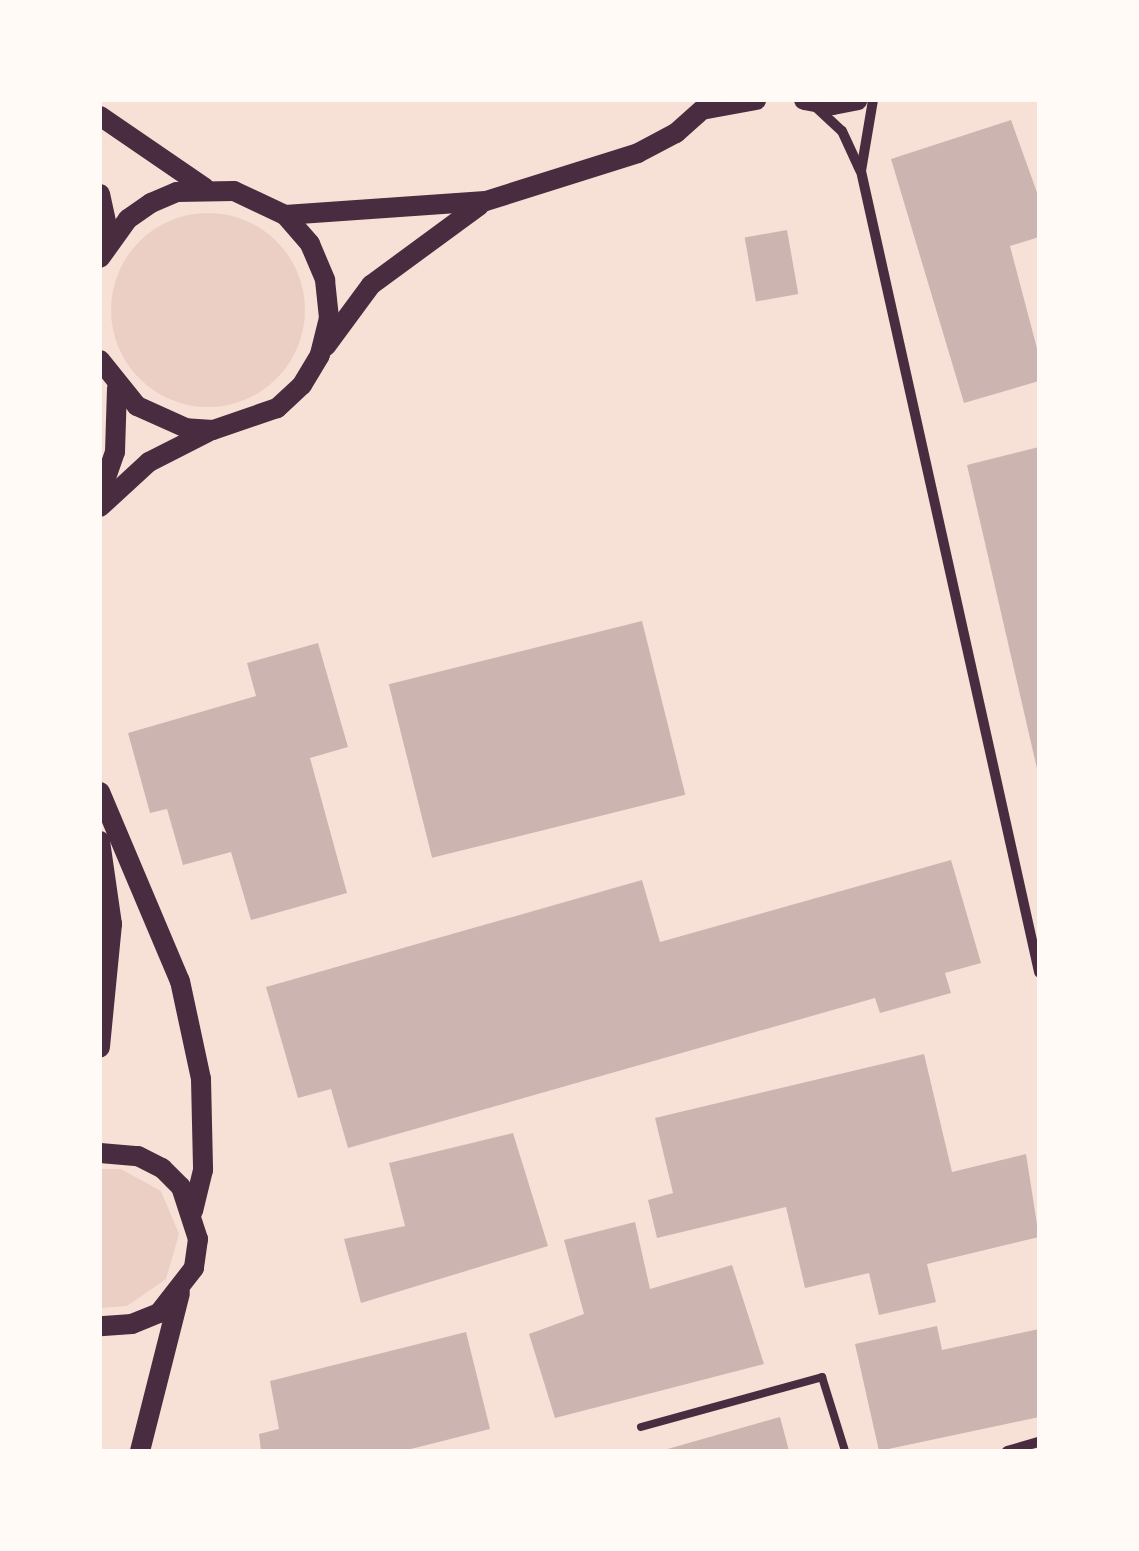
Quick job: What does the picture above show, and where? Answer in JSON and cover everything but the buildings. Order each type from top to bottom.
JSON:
[{"type":"main road","points":[[284,216],[486,202],[638,154],[710,105],[756,100]]},
{"type":"main road","points":[[808,101],[858,100]]},
{"type":"main road","points":[[100,116],[205,188]]},
{"type":"main road","points":[[105,249],[151,202],[205,188],[247,195],[284,216],[310,244],[325,280],[328,318],[320,356]]},
{"type":"main road","points":[[100,194],[105,249]]},
{"type":"main road","points":[[100,508],[149,462],[213,430],[277,408],[371,285],[486,202]]},
{"type":"main road","points":[[100,360],[118,388],[160,420],[213,430]]},
{"type":"main road","points":[[100,494],[114,452],[118,388]]},
{"type":"main road","points":[[100,792],[180,980],[201,1079],[202,1170],[193,1211],[194,1268],[180,1293],[140,1451]]},
{"type":"main road","points":[[100,841],[112,924],[100,1047]]},
{"type":"main road","points":[[100,1153],[138,1156],[162,1168],[193,1211]]},
{"type":"main road","points":[[100,1326],[132,1324],[180,1293]]},
{"type":"street","points":[[860,171],[872,100]]},
{"type":"street","points":[[808,101],[842,130],[860,171],[1039,972]]},
{"type":"street","points":[[1007,1451],[1039,1442]]},
{"type":"lane","points":[[641,1427],[822,1378],[845,1451]]},
{"type":"shaded area","points":[[208,213],[245,221],[276,242],[297,273],[305,310],[297,347],[276,378],[245,399],[208,407],[171,399],[140,378],[119,347],[111,310],[119,273],[140,242],[171,221]]},
{"type":"shaded area","points":[[100,1169],[121,1169],[161,1191],[179,1234],[166,1279],[127,1306],[100,1308]]}]
